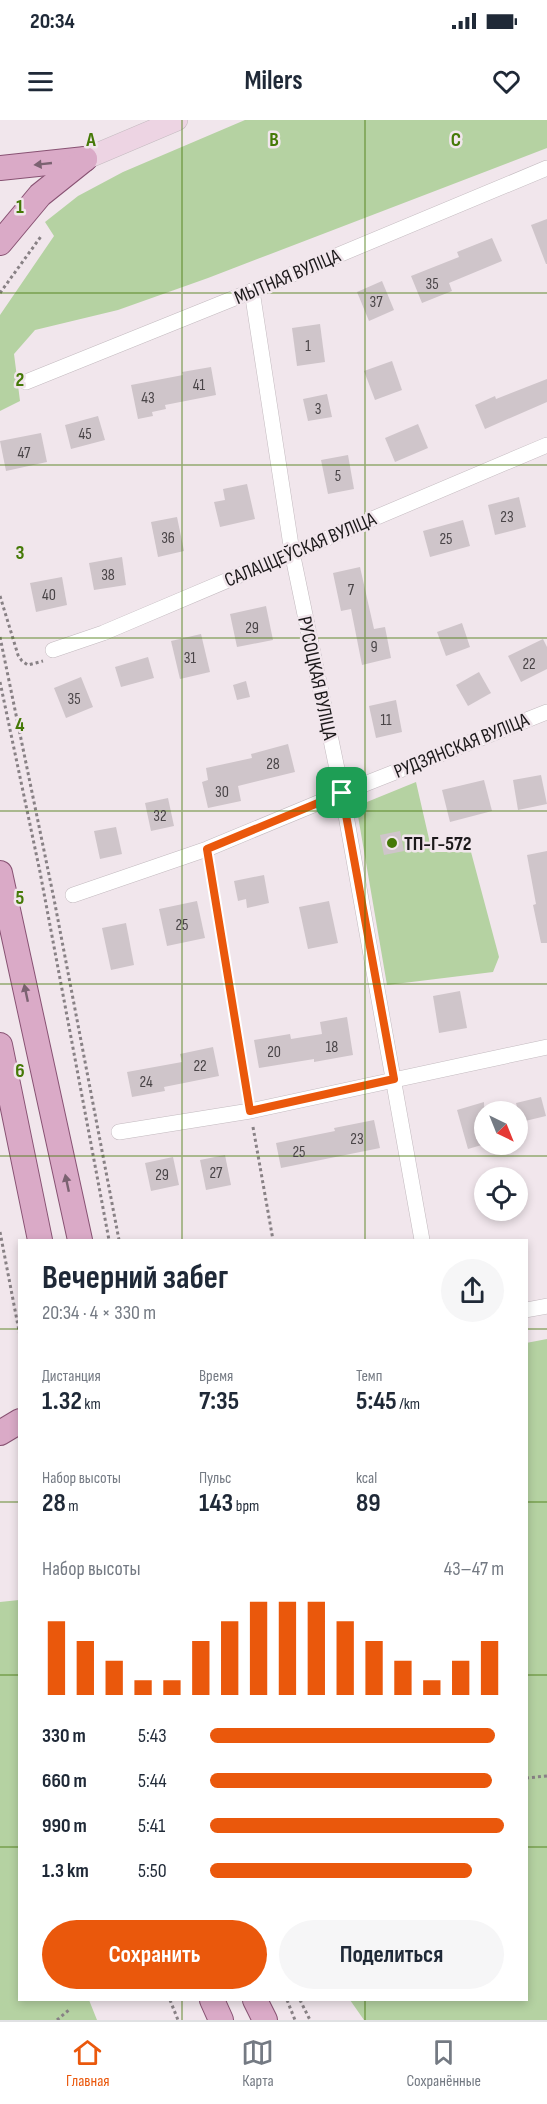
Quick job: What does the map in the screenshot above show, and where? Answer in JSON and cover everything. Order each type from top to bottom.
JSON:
[{"type":"main road","points":[[0,168],[85,159]]},
{"type":"main road","points":[[0,243],[40,195],[85,159]]},
{"type":"main road","points":[[0,873],[80,1239]]},
{"type":"main road","points":[[0,1046],[40,1239]]},
{"type":"main road","points":[[0,1433],[18,1421]]},
{"type":"main road","points":[[0,1433],[18,1434]]},
{"type":"main road","points":[[212,2001],[221,2020]]},
{"type":"main road","points":[[256,2001],[265,2020]]},
{"type":"street","points":[[85,159],[177,120]]},
{"type":"street","name":"МЫТНАЯ ВУЛІЦА","points":[[26,382],[547,168]]},
{"type":"street","name":"РУСОЦКАЯ ВУЛІЦА","points":[[252,291],[292,552],[342,793],[422,1239]]},
{"type":"street","name":"САЛАЦЦЕЎСКАЯ ВУЛІЦА","points":[[53,650],[103,633],[547,445]]},
{"type":"street","name":"РУДЗЯНСКАЯ ВУЛІЦА","points":[[73,895],[207,849],[547,712]]},
{"type":"street","points":[[119,1132],[250,1111],[547,1047]]},
{"type":"street","points":[[528,1310],[547,1306]]},
{"type":"path","points":[[0,293],[42,235]]},
{"type":"path","points":[[0,596],[18,655],[22,661],[28,665],[48,660],[53,650]]},
{"type":"path","points":[[0,637],[54,899],[119,1239]]},
{"type":"path","points":[[0,682],[40,872],[109,1239]]},
{"type":"path","points":[[207,849],[273,1239]]},
{"type":"path","points":[[0,1232],[18,1326]]},
{"type":"path","points":[[528,1778],[547,1776]]},
{"type":"path","points":[[170,2001],[178,2020]]},
{"type":"path","points":[[287,2001],[295,2020]]},
{"type":"path","points":[[300,2001],[310,2020]]},
{"type":"path","points":[[57,2020],[70,2009]]},
{"type":"green space","points":[[245,120],[547,120],[547,148],[208,278],[118,310],[35,330],[14,354],[20,401],[0,411],[0,315],[54,236],[45,222],[78,196],[123,172]]},
{"type":"green space","points":[[416,782],[432,852],[471,852],[499,957],[493,972],[387,985],[358,816],[362,804]]},
{"type":"green space","points":[[547,1339],[547,2020],[364,2020],[351,2001],[528,2001],[528,1343]]},
{"type":"green space","points":[[18,1600],[18,2001],[89,2001],[97,2020],[0,2020],[0,1602]]},
{"type":"building","points":[[547,219],[547,264],[546,264],[531,225]]},
{"type":"building","points":[[492,238],[502,261],[449,283],[452,291],[422,303],[411,276],[459,257],[457,252]]},
{"type":"building","points":[[382,281],[394,310],[369,321],[357,292]]},
{"type":"building","points":[[320,324],[325,362],[297,366],[292,328]]},
{"type":"building","points":[[392,361],[402,390],[375,400],[364,371]]},
{"type":"building","points":[[211,367],[216,395],[165,405],[166,409],[152,412],[153,416],[138,419],[131,385]]},
{"type":"building","points":[[547,379],[547,402],[485,429],[475,405]]},
{"type":"building","points":[[327,394],[332,417],[308,421],[303,399]]},
{"type":"building","points":[[98,416],[105,440],[71,449],[65,425]]},
{"type":"building","points":[[418,424],[428,448],[395,462],[385,438]]},
{"type":"building","points":[[41,433],[47,462],[6,471],[0,441]]},
{"type":"building","points":[[348,455],[354,489],[328,494],[321,460]]},
{"type":"building","points":[[247,484],[255,519],[220,527],[214,502],[225,500],[223,489]]},
{"type":"building","points":[[519,497],[526,527],[495,535],[488,505]]},
{"type":"building","points":[[177,517],[184,551],[158,557],[151,522]]},
{"type":"building","points":[[463,520],[470,546],[430,557],[423,531]]},
{"type":"building","points":[[122,557],[126,585],[94,590],[89,563]]},
{"type":"building","points":[[360,567],[374,629],[385,627],[391,658],[362,665],[351,609],[341,611],[333,573]]},
{"type":"building","points":[[62,577],[67,605],[36,612],[30,583]]},
{"type":"building","points":[[266,606],[273,640],[237,647],[230,614]]},
{"type":"building","points":[[462,623],[470,647],[446,656],[437,632]]},
{"type":"building","points":[[201,634],[210,672],[180,679],[171,641]]},
{"type":"building","points":[[543,639],[547,647],[547,669],[521,682],[508,656]]},
{"type":"building","points":[[148,657],[154,678],[121,687],[115,667]]},
{"type":"building","points":[[479,672],[491,693],[468,706],[456,685]]},
{"type":"building","points":[[81,677],[93,707],[66,718],[54,688]]},
{"type":"building","points":[[246,681],[250,697],[237,700],[233,685]]},
{"type":"building","points":[[396,700],[402,732],[376,738],[369,706]]},
{"type":"building","points":[[288,744],[295,772],[238,786],[241,801],[208,808],[202,782],[208,780],[206,768],[252,758],[251,754]]},
{"type":"building","points":[[541,775],[547,804],[518,810],[513,780]]},
{"type":"building","points":[[484,780],[492,811],[450,822],[442,790]]},
{"type":"building","points":[[168,798],[174,826],[151,831],[145,803]]},
{"type":"building","points":[[116,827],[122,854],[100,859],[94,831]]},
{"type":"building","name":"ТП-Г-572","points":[[400,831],[404,851],[384,855],[380,835]]},
{"type":"building","points":[[547,851],[547,943],[541,943],[533,905],[536,904],[527,855]]},
{"type":"building","points":[[264,875],[269,903],[247,908],[246,899],[238,901],[234,881]]},
{"type":"building","points":[[197,901],[205,938],[167,946],[159,909]]},
{"type":"building","points":[[329,901],[338,943],[308,949],[299,907]]},
{"type":"building","points":[[126,923],[134,965],[111,970],[102,928]]},
{"type":"building","points":[[460,991],[467,1028],[439,1033],[433,996]]},
{"type":"building","points":[[347,1017],[353,1055],[259,1068],[254,1040],[290,1034],[291,1039],[322,1034],[320,1022]]},
{"type":"building","points":[[213,1047],[219,1076],[164,1087],[165,1091],[132,1097],[127,1072],[182,1062],[180,1054]]},
{"type":"building","points":[[541,1097],[546,1116],[528,1120],[528,1101],[524,1101]]},
{"type":"building","points":[[474,1105],[474,1147],[468,1149],[457,1110]]},
{"type":"building","points":[[374,1120],[380,1148],[281,1168],[276,1143]]},
{"type":"building","points":[[225,1155],[231,1185],[206,1190],[200,1160]]},
{"type":"building","points":[[173,1157],[179,1185],[151,1191],[145,1163]]},
{"type":"place","name":"ТП-Г-572","points":[[392,843]]},
{"type":"route","points":[[342,793],[394,1079],[250,1111],[207,849],[342,793]]}]
